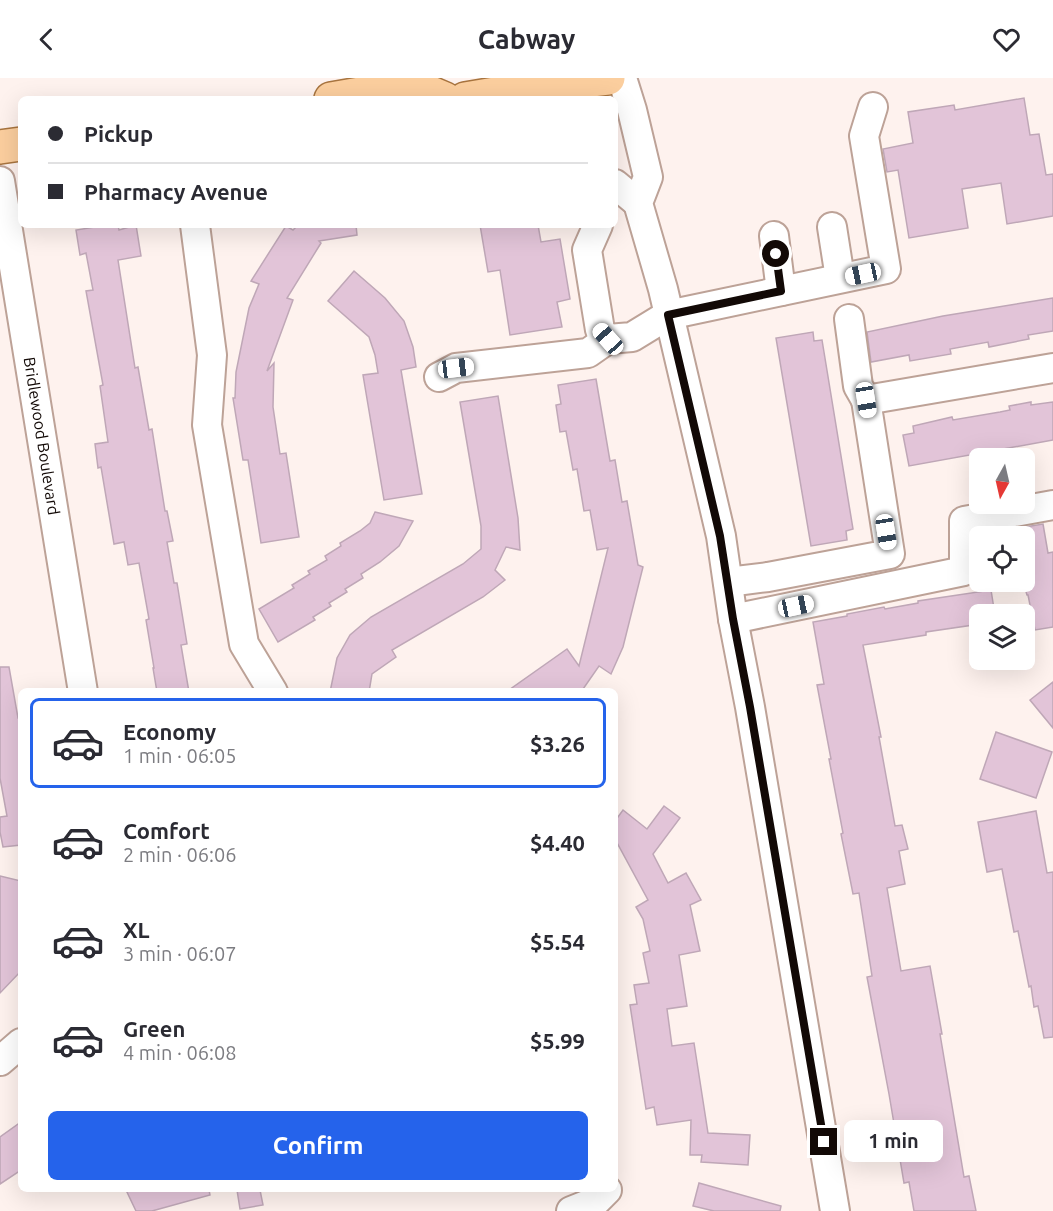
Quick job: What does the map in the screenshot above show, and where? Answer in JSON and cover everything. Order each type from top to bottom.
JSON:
[{"type":"main road","points":[[346,96],[416,82],[440,96]]},
{"type":"main road","points":[[483,96],[549,85],[591,84]]},
{"type":"main road","points":[[0,147],[18,144]]},
{"type":"street","points":[[622,78],[648,177],[631,209]]},
{"type":"street","points":[[439,377],[456,368],[588,353],[608,339],[632,337],[668,315],[886,269],[864,136],[873,107]]},
{"type":"street","name":"Bridlewood Boulevard","points":[[0,181],[82,688]]},
{"type":"street","points":[[618,189],[631,209],[663,289],[720,536],[836,1211]]},
{"type":"street","points":[[832,227],[840,279]]},
{"type":"street","points":[[195,228],[212,355],[207,425],[244,644],[271,688]]},
{"type":"street","points":[[597,228],[587,249],[600,330],[608,339]]},
{"type":"street","points":[[774,236],[781,291]]},
{"type":"street","points":[[728,582],[768,577],[890,554],[866,400],[858,386],[849,319]]},
{"type":"street","points":[[866,400],[1053,369]]},
{"type":"street","points":[[733,619],[964,571],[964,521],[1053,505]]},
{"type":"street","points":[[0,1061],[18,1046]]},
{"type":"street","points":[[571,1211],[596,1201],[605,1192]]},
{"type":"building","points":[[1024,98],[1030,135],[1039,134],[1046,175],[1053,174],[1053,216],[1007,224],[1001,183],[962,189],[968,228],[909,238],[898,170],[887,172],[883,149],[913,143],[908,112],[954,105],[955,110]]},
{"type":"building","points":[[136,228],[141,256],[118,260],[135,368],[138,367],[149,430],[152,429],[165,511],[167,511],[173,541],[167,542],[174,583],[177,583],[187,644],[181,645],[188,688],[156,688],[146,620],[149,619],[139,563],[128,565],[124,542],[114,544],[95,444],[108,442],[100,386],[103,385],[86,291],[93,290],[86,253],[80,255],[76,230]]},
{"type":"building","points":[[285,228],[293,230],[295,228],[356,228],[357,235],[319,241],[321,243],[287,298],[293,300],[267,371],[274,363],[273,407],[280,454],[286,453],[299,537],[261,543],[248,460],[243,460],[233,398],[235,398],[236,372],[249,308],[259,284],[251,281]]},
{"type":"building","points":[[481,228],[539,228],[541,242],[560,239],[570,299],[557,302],[562,327],[510,335],[500,270],[488,272]]},
{"type":"building","points":[[354,271],[385,298],[404,321],[413,347],[416,367],[401,370],[422,494],[384,500],[363,375],[378,373],[375,355],[369,337],[328,301]]},
{"type":"building","points":[[1053,298],[1053,331],[1028,335],[1029,339],[989,347],[988,342],[950,349],[951,354],[910,361],[909,355],[871,362],[867,332],[943,316]]},
{"type":"building","points":[[813,332],[814,341],[822,340],[853,529],[846,531],[847,540],[811,546],[776,338]]},
{"type":"building","points":[[596,379],[610,461],[615,460],[622,502],[627,501],[638,565],[643,567],[623,647],[611,674],[599,666],[584,688],[512,688],[567,649],[579,666],[608,548],[597,550],[590,510],[584,511],[577,469],[573,470],[566,431],[560,432],[556,405],[561,404],[558,385]]},
{"type":"building","points":[[498,396],[518,518],[520,550],[506,547],[495,570],[505,580],[483,597],[392,650],[396,657],[372,674],[370,688],[331,688],[337,658],[350,635],[371,617],[463,564],[481,549],[481,526],[460,402]]},
{"type":"building","points":[[1031,402],[1031,405],[1053,402],[1053,440],[1009,448],[969,448],[969,455],[909,466],[903,435],[914,433],[913,426],[952,417],[953,420],[1010,410],[1009,406]]},
{"type":"building","points":[[375,512],[413,521],[399,546],[361,574],[363,578],[345,589],[347,592],[329,603],[331,606],[313,617],[315,620],[278,642],[259,609],[294,588],[292,585],[310,574],[308,571],[327,560],[325,556],[341,546],[340,543],[370,523]]},
{"type":"building","points":[[1043,524],[1048,553],[1053,552],[1053,627],[1035,630],[1035,604],[1030,604],[1026,592],[1035,592],[1035,526],[1031,526]]},
{"type":"building","points":[[991,592],[993,604],[969,604],[969,626],[863,645],[895,826],[902,825],[908,849],[899,851],[905,884],[887,888],[901,971],[930,966],[964,1177],[969,1176],[976,1211],[914,1211],[909,1182],[904,1183],[867,977],[872,976],[859,893],[853,894],[817,685],[824,684],[813,622],[884,607],[885,609],[918,603],[918,601]]},
{"type":"building","points":[[0,667],[9,667],[18,718],[18,845],[3,847],[0,817],[7,816],[0,778]]},
{"type":"building","points":[[1053,682],[1053,728],[1030,700]]},
{"type":"building","points":[[996,732],[1052,752],[1036,798],[980,779]]},
{"type":"building","points":[[664,806],[680,818],[653,854],[668,883],[686,873],[701,900],[690,905],[700,951],[679,955],[687,1006],[667,1009],[672,1046],[694,1043],[708,1133],[750,1135],[748,1165],[701,1162],[702,1155],[690,1155],[691,1120],[657,1125],[654,1107],[646,1109],[630,1005],[637,1004],[634,985],[649,983],[643,953],[650,951],[643,919],[636,907],[648,900],[618,845],[618,817],[623,810],[647,829]]},
{"type":"building","points":[[1036,811],[1047,873],[1053,872],[1053,1037],[1044,1038],[1038,1006],[1034,1007],[1031,986],[1029,987],[1018,931],[1014,932],[1002,869],[987,872],[978,822]]},
{"type":"building","points":[[0,876],[18,880],[18,974],[0,993]]},
{"type":"building","points":[[18,1124],[18,1172],[0,1184],[0,1137]]},
{"type":"building","points":[[699,1183],[781,1206],[780,1211],[714,1211],[693,1206]]},
{"type":"building","points":[[127,1192],[209,1192],[210,1195],[152,1211],[136,1211]]},
{"type":"building","points":[[237,1192],[260,1192],[263,1205],[240,1209]]},
{"type":"route","points":[[776,254],[781,291],[668,315],[720,536],[824,1142]]}]
